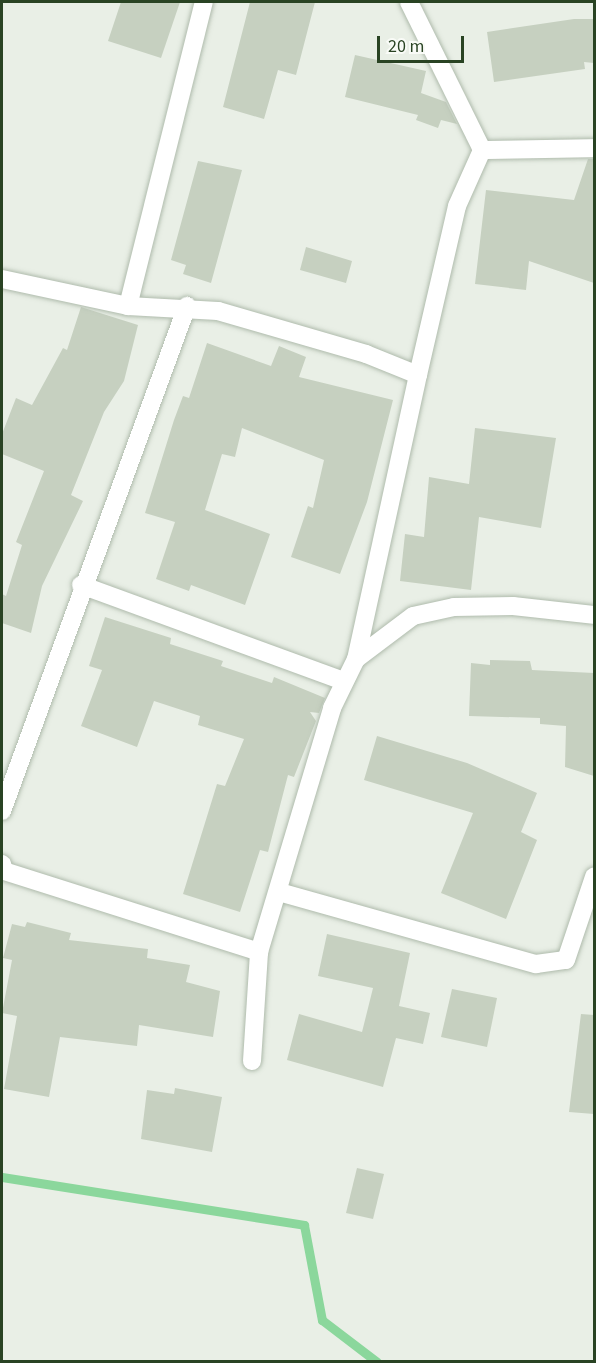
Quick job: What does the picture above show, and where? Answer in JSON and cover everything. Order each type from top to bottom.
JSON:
[{"type":"street","points":[[128,306],[204,2]]},
{"type":"street","points":[[409,2],[482,150]]},
{"type":"street","points":[[482,150],[594,148]]},
{"type":"street","points":[[252,1061],[259,952],[344,681],[356,659],[457,206],[482,150]]},
{"type":"street","points":[[2,279],[128,306],[188,306],[311,337],[418,375]]},
{"type":"street","points":[[2,811],[81,585],[188,306]]},
{"type":"street","points":[[81,585],[344,681]]},
{"type":"street","points":[[356,659],[413,616],[454,607],[513,606],[594,615]]},
{"type":"street","points":[[2,864],[3,871],[259,952]]},
{"type":"street","points":[[279,892],[536,964],[566,960],[594,877]]},
{"type":"building","points":[[121,2],[180,2],[161,58],[108,41]]},
{"type":"building","points":[[250,2],[315,2],[296,75],[278,70],[264,119],[223,107]]},
{"type":"building","points":[[574,19],[594,19],[594,63],[584,62],[585,69],[494,82],[487,32]]},
{"type":"building","points":[[355,55],[426,71],[421,93],[446,102],[457,124],[441,120],[438,128],[416,120],[418,115],[345,97]]},
{"type":"building","points":[[588,159],[594,159],[594,283],[529,261],[526,290],[475,284],[486,190],[574,200]]},
{"type":"building","points":[[198,161],[242,170],[211,283],[183,274],[186,265],[171,260]]},
{"type":"building","points":[[306,247],[352,261],[346,283],[300,270]]},
{"type":"building","points":[[81,307],[138,325],[124,381],[104,412],[71,495],[83,501],[42,586],[31,633],[2,623],[2,594],[6,596],[22,545],[16,542],[44,471],[2,454],[2,434],[16,398],[32,405],[63,348],[67,350]]},
{"type":"building","points":[[207,343],[271,366],[279,346],[306,357],[299,377],[393,400],[367,502],[340,574],[291,557],[308,506],[313,508],[324,460],[242,428],[235,457],[222,454],[205,510],[270,534],[245,605],[191,585],[189,591],[156,579],[175,522],[145,513],[174,420],[183,396],[189,398]]},
{"type":"building","points":[[475,428],[556,438],[541,528],[479,517],[471,590],[400,581],[405,534],[424,537],[429,477],[469,484]]},
{"type":"building","points":[[105,617],[171,638],[170,644],[223,661],[221,666],[272,683],[274,677],[325,698],[319,713],[310,712],[316,721],[294,777],[288,775],[268,852],[260,850],[240,912],[183,894],[217,784],[225,786],[244,739],[198,725],[200,716],[154,701],[137,747],[81,726],[102,670],[89,666]]},
{"type":"building","points":[[490,660],[530,661],[532,670],[594,673],[594,776],[565,767],[566,726],[540,724],[540,718],[469,716],[471,663],[490,665]]},
{"type":"building","points":[[377,736],[467,763],[537,793],[521,832],[537,840],[506,919],[441,893],[473,813],[364,780]]},
{"type":"building","points":[[27,922],[71,933],[69,940],[148,949],[147,958],[190,965],[186,982],[220,991],[213,1037],[139,1025],[137,1046],[60,1037],[49,1097],[4,1089],[17,1016],[2,1013],[12,960],[3,958],[12,924],[25,927]]},
{"type":"building","points":[[327,934],[410,953],[399,1006],[430,1013],[423,1044],[396,1038],[383,1087],[287,1060],[299,1014],[362,1032],[373,988],[318,976]]},
{"type":"building","points":[[452,989],[497,998],[487,1047],[441,1037]]},
{"type":"building","points":[[581,1014],[594,1015],[594,1114],[569,1112]]},
{"type":"building","points":[[175,1088],[222,1097],[212,1152],[141,1139],[147,1090],[174,1094]]},
{"type":"building","points":[[357,1168],[384,1174],[373,1219],[346,1213]]},
{"type":"waterway","points":[[2,1177],[304,1225],[322,1320],[377,1362]]}]
